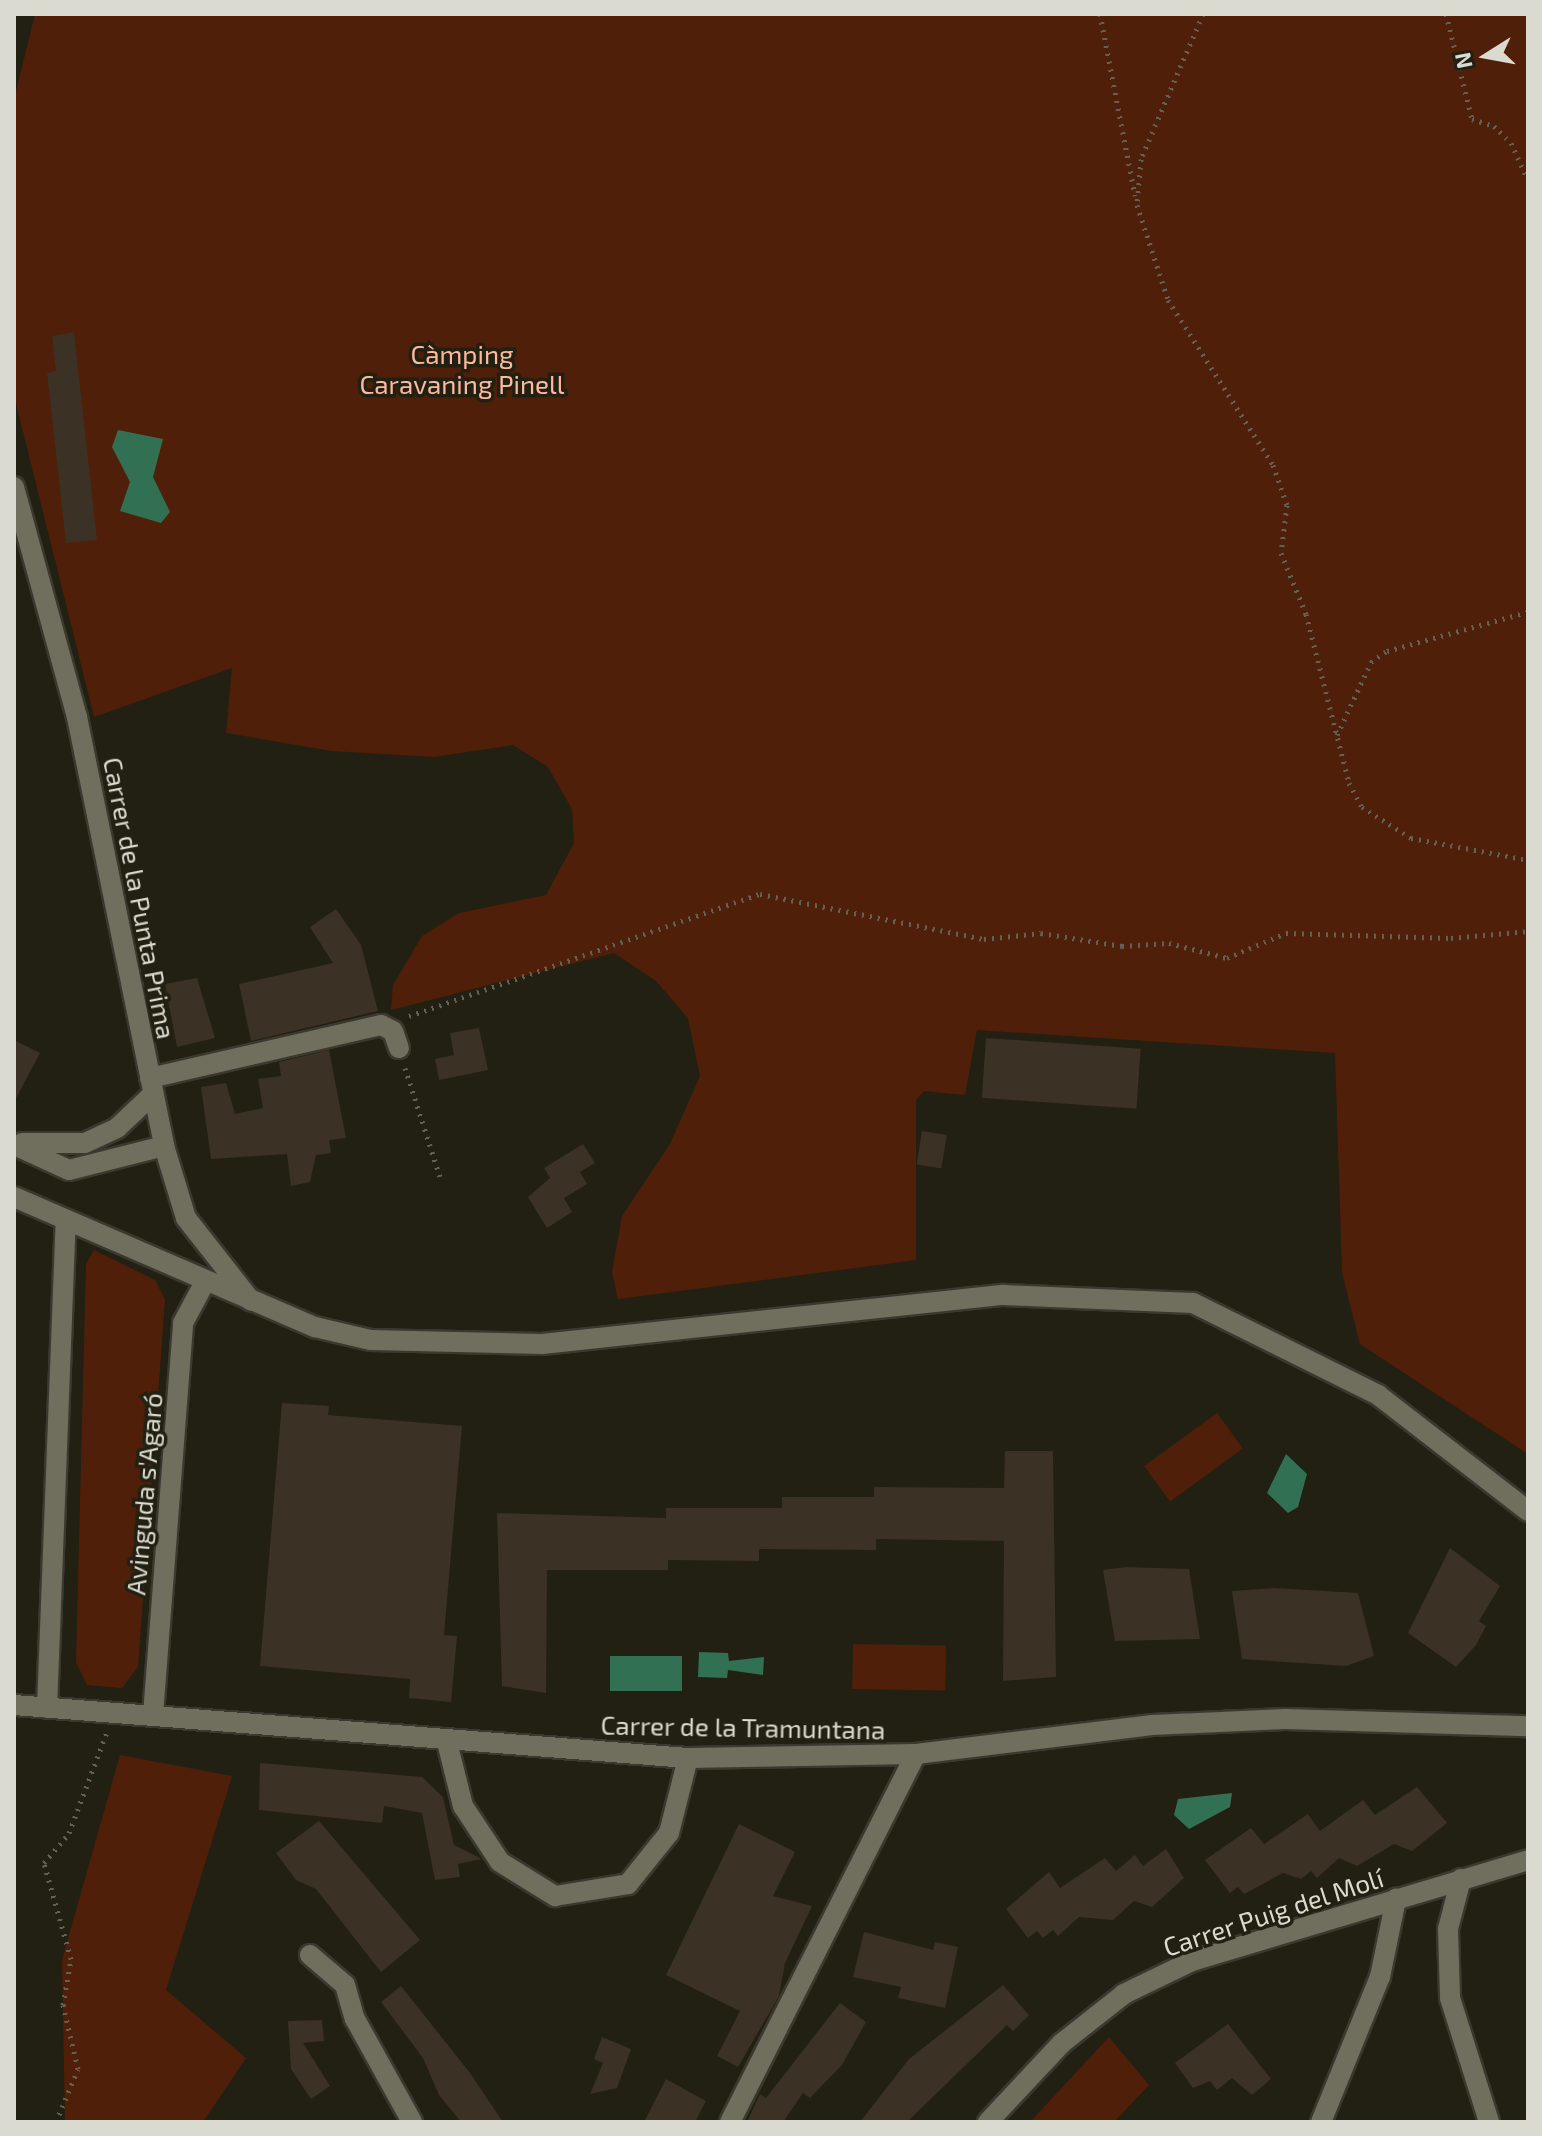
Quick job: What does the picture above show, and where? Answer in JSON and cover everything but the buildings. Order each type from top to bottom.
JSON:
[{"type":"street","name":"Carrer de la Punta Prima","points":[[14,487],[77,717],[164,1146],[186,1218],[251,1301]]},
{"type":"street","points":[[14,1144],[85,1143],[117,1128],[152,1086],[381,1025],[393,1031],[399,1048]]},
{"type":"street","points":[[14,1144],[69,1170],[164,1146]]},
{"type":"street","points":[[14,1197],[251,1301],[371,1340],[454,1347],[1003,1295],[1193,1303],[1378,1395],[1497,1483],[1528,1511]]},
{"type":"street","points":[[47,1708],[66,1221]]},
{"type":"street","name":"Avinguda s'Agaró","points":[[153,1715],[183,1323],[205,1282]]},
{"type":"street","points":[[1497,1483],[1528,1499]]},
{"type":"street","name":"Carrer de la Tramuntana","points":[[14,1705],[447,1742],[688,1758],[916,1754],[1226,1721],[1525,1724]]},
{"type":"street","points":[[447,1742],[463,1806],[500,1862],[555,1896],[628,1884],[669,1833],[688,1758]]},
{"type":"street","points":[[730,2122],[916,1754]]},
{"type":"street","name":"Carrer Puig del Molí","points":[[988,2122],[1062,2043],[1124,1994],[1192,1961],[1528,1860]]},
{"type":"street","points":[[1461,1879],[1448,1929],[1450,1998],[1489,2122]]},
{"type":"street","points":[[1321,2122],[1380,1977],[1396,1899]]},
{"type":"street","points":[[310,1955],[345,1985],[355,2019],[412,2122]]},
{"type":"path","points":[[1100,14],[1137,205],[1168,300],[1273,465],[1287,505],[1281,553],[1306,614],[1349,783],[1377,818],[1442,847],[1528,860]]},
{"type":"path","points":[[1137,205],[1141,159],[1203,14]]},
{"type":"path","points":[[1446,14],[1472,119],[1494,126],[1511,143],[1528,180]]},
{"type":"path","points":[[1337,736],[1371,662],[1387,651],[1528,612]]},
{"type":"path","points":[[381,1025],[760,894],[984,939],[1041,933],[1122,946],[1169,943],[1227,958],[1286,933],[1451,938],[1528,931]]},
{"type":"path","points":[[399,1048],[440,1177]]},
{"type":"path","points":[[56,2122],[78,2069],[63,2005],[71,1959],[44,1863],[69,1833],[115,1713]]},
{"type":"green space","name":"Càmping Caravaning Pinell","points":[[35,14],[1528,14],[1528,1454],[1360,1344],[1342,1272],[1335,1053],[977,1030],[965,1095],[924,1091],[916,1100],[916,1260],[618,1299],[612,1272],[622,1216],[670,1144],[700,1076],[688,1018],[656,981],[614,953],[391,1010],[393,985],[422,936],[459,913],[546,895],[574,843],[572,809],[548,767],[513,745],[434,757],[332,751],[226,733],[232,668],[94,717],[14,395],[14,99]]},
{"type":"green space","points":[[94,1250],[155,1280],[165,1300],[138,1667],[122,1688],[87,1685],[76,1662],[86,1264]]},
{"type":"green space","points":[[1217,1413],[1243,1449],[1170,1501],[1144,1466]]},
{"type":"green space","points":[[853,1644],[946,1646],[945,1691],[852,1689]]},
{"type":"green space","points":[[120,1755],[232,1776],[166,1990],[246,2058],[203,2122],[65,2122],[62,1960]]},
{"type":"green space","points":[[1109,2037],[1149,2085],[1114,2122],[1030,2122]]},
{"type":"shaded area","points":[[118,430],[163,439],[153,477],[170,512],[161,523],[120,511],[130,482],[112,447]]},
{"type":"shaded area","points":[[1286,1454],[1307,1474],[1298,1507],[1288,1513],[1267,1493]]},
{"type":"shaded area","points":[[699,1652],[728,1653],[729,1661],[764,1657],[763,1675],[728,1670],[727,1678],[698,1677]]},
{"type":"shaded area","points":[[610,1656],[682,1656],[682,1691],[610,1691]]},
{"type":"shaded area","points":[[1232,1793],[1230,1807],[1189,1829],[1174,1815],[1178,1799]]}]
